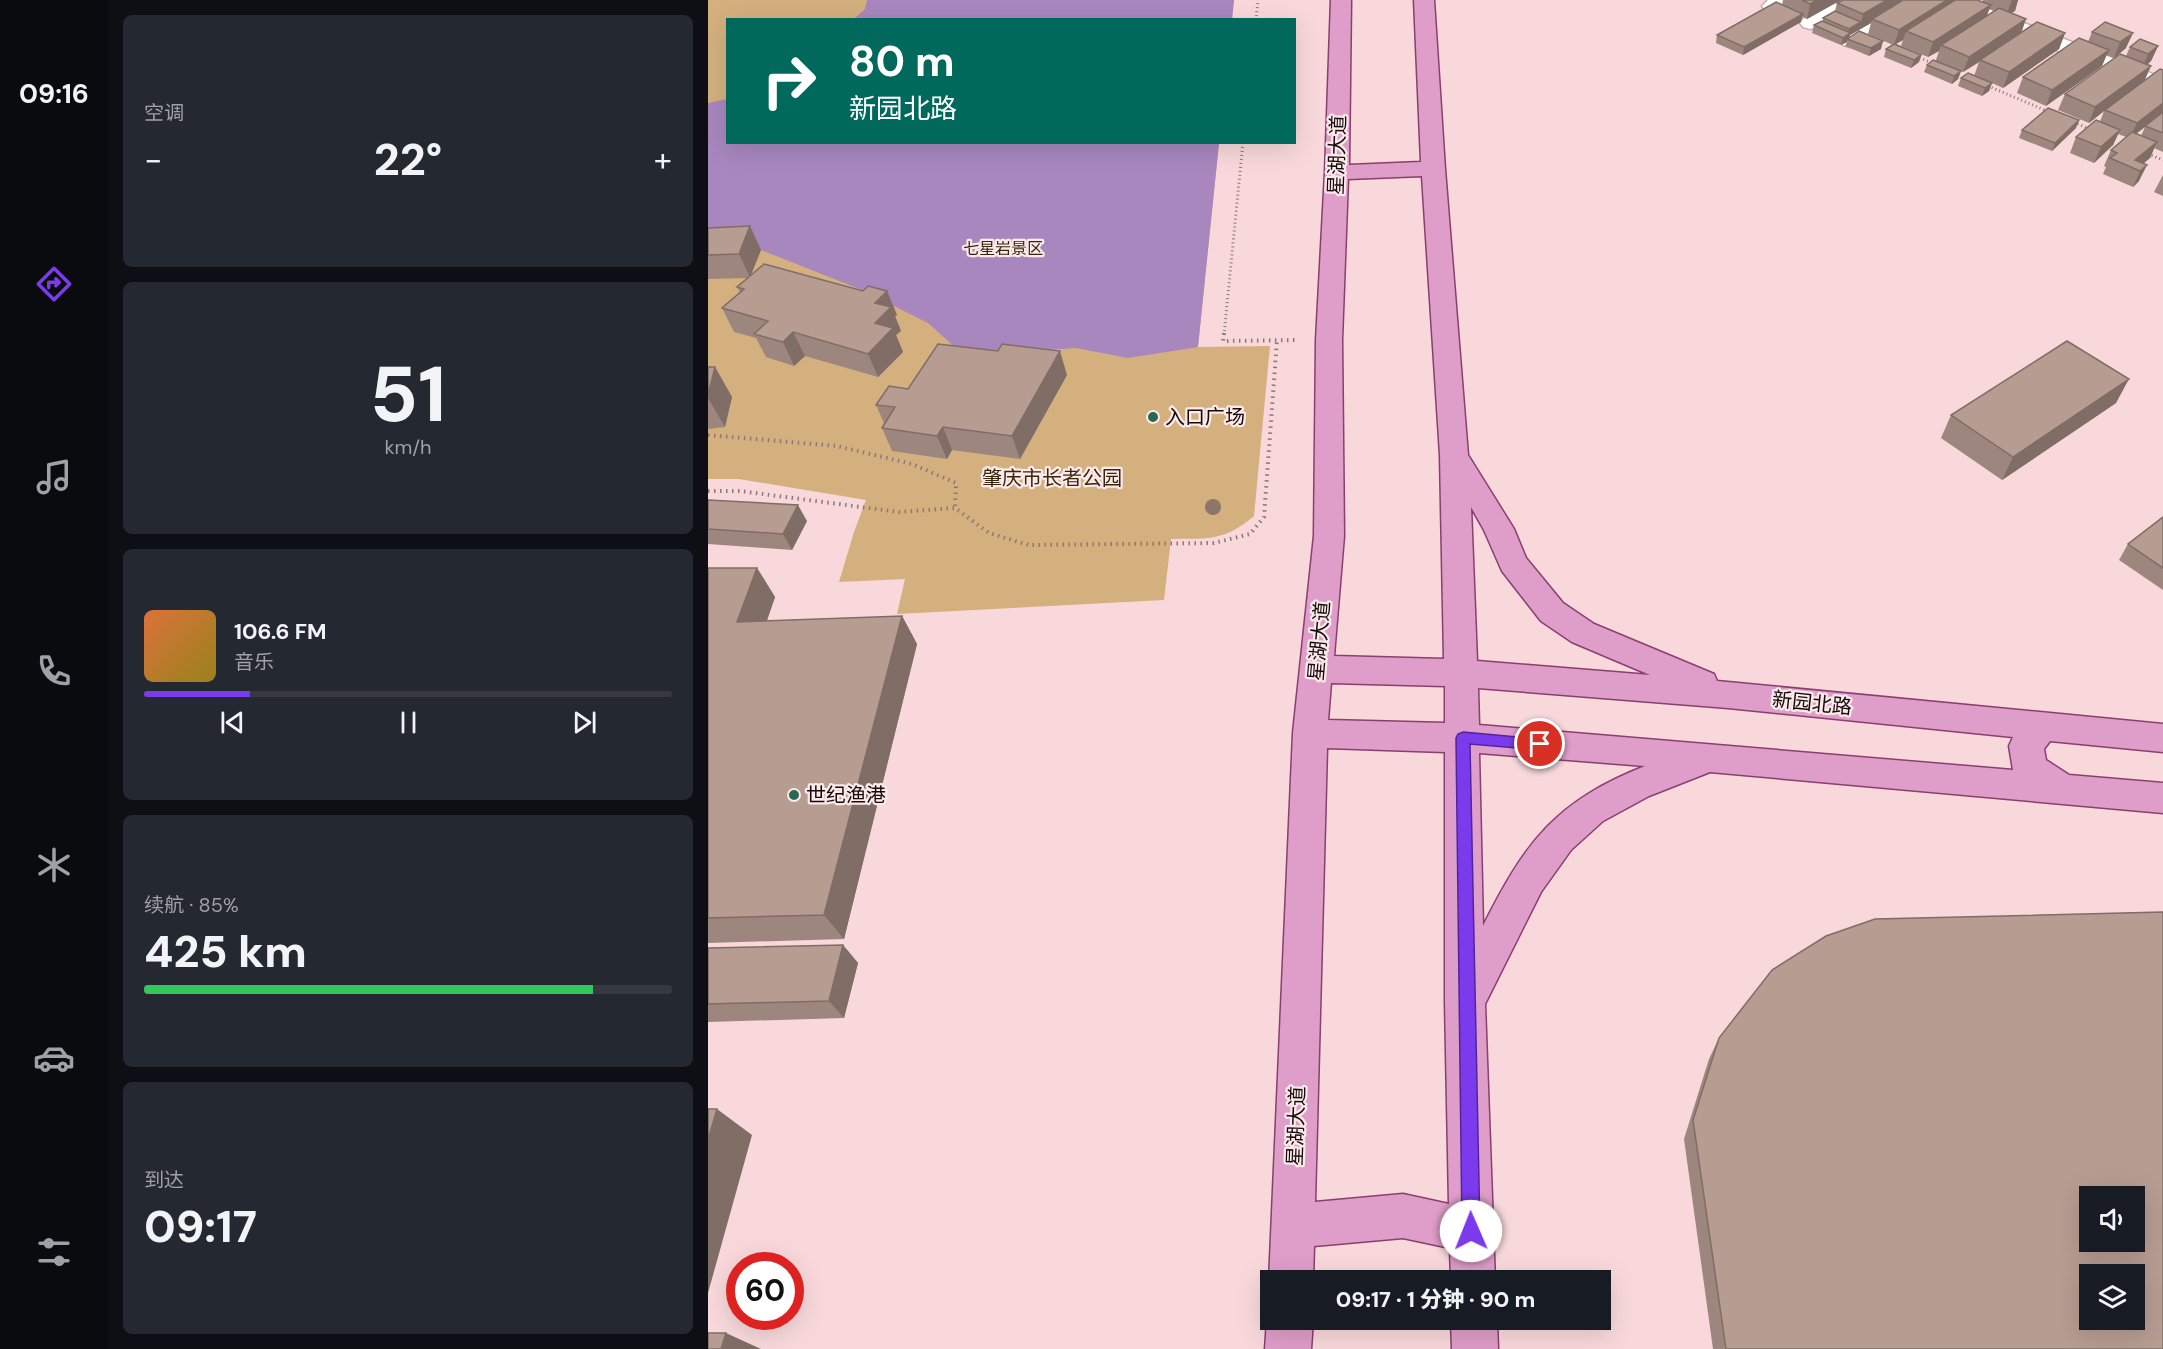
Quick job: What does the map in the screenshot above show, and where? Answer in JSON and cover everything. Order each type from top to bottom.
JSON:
[{"type":"main road","name":"星湖大道","points":[[1291,1270],[1310,733],[1329,536],[1329,340],[1337,172],[1341,0]]},
{"type":"main road","points":[[1424,0],[1433,169],[1454,455],[1463,738],[1473,1270]]},
{"type":"main road","points":[[1337,172],[1433,169]]},
{"type":"main road","points":[[1454,455],[1499,529],[1513,563],[1552,612],[1583,633],[1728,694]]},
{"type":"main road","name":"新园北路","points":[[1316,669],[1461,673],[1728,694],[2163,738]]},
{"type":"main road","points":[[2041,727],[2026,746],[2030,768],[2063,789]]},
{"type":"main road","points":[[1310,733],[1463,738],[1709,757],[2163,798]]},
{"type":"main road","points":[[1466,1002],[1520,895],[1547,852],[1576,821],[1619,793],[1709,757]]},
{"type":"main road","points":[[1293,1226],[1403,1216],[1471,1231]]},
{"type":"main road","points":[[1288,1349],[1289,1330]]},
{"type":"main road","points":[[1475,1330],[1476,1349]]},
{"type":"street","points":[[1810,22],[1850,0]]},
{"type":"street","points":[[1855,38],[1916,0]]},
{"type":"street","points":[[1948,0],[2163,86]]},
{"type":"path","points":[[1256,18],[1258,0]]},
{"type":"path","points":[[1855,38],[1940,66]]},
{"type":"path","points":[[1982,84],[2057,115]]},
{"type":"path","points":[[2067,120],[2099,133]]},
{"type":"path","points":[[1243,144],[1223,341],[1329,340]]},
{"type":"path","points":[[2142,151],[2163,160]]},
{"type":"path","points":[[708,491],[740,491],[899,512],[956,508],[989,533],[1029,545],[1214,543],[1250,534],[1264,517],[1276,340]]},
{"type":"path","points":[[708,435],[837,446],[912,464],[956,483],[956,508]]},
{"type":"green space","name":"肇庆市长者公园","points":[[708,0],[1234,0],[1232,18],[726,18],[726,144],[1219,144],[1198,347],[1270,346],[1254,516],[1233,530],[1215,537],[1171,539],[1164,600],[897,614],[905,579],[839,582],[866,500],[739,479],[708,479]]},
{"type":"shaded area","points":[[867,0],[1234,0],[1232,18],[855,18],[865,9]]},
{"type":"shaded area","name":"七星岩景区","points":[[726,99],[726,144],[1219,144],[1198,347],[1128,358],[1076,348],[1000,353],[957,349],[928,323],[862,290],[761,250],[708,252],[708,103]]},
{"type":"building","points":[[1802,0],[1817,0],[1810,4]]},
{"type":"building","points":[[1843,0],[1887,0],[1863,14],[1837,3]]},
{"type":"building","points":[[1903,0],[1947,0],[1899,30],[1872,19]]},
{"type":"building","points":[[1955,0],[1977,0],[1991,5],[1933,42],[1906,31]]},
{"type":"building","points":[[1776,2],[1803,14],[1744,47],[1717,35]]},
{"type":"building","points":[[1999,8],[2026,19],[1969,57],[1941,45]]},
{"type":"building","points":[[1835,11],[1861,22],[1849,29],[1823,18]]},
{"type":"building","points":[[1822,21],[1851,33],[1843,38],[1814,25]]},
{"type":"building","points":[[2037,22],[2065,33],[2009,72],[1980,60]]},
{"type":"building","points":[[2105,22],[2133,33],[2120,42],[2092,32]]},
{"type":"building","points":[[1859,31],[1883,41],[1871,48],[1847,39]]},
{"type":"building","points":[[2079,38],[2109,50],[2052,90],[2023,77]]},
{"type":"building","points":[[2140,39],[2158,46],[2148,54],[2130,47]]},
{"type":"building","points":[[1894,44],[1921,55],[1914,60],[1886,49]]},
{"type":"building","points":[[2120,54],[2151,66],[2095,107],[2065,94]]},
{"type":"building","points":[[1933,60],[1961,71],[1954,76],[1927,65]]},
{"type":"building","points":[[2160,69],[2163,70],[2163,103],[2137,123],[2105,110]]},
{"type":"building","points":[[1968,73],[1992,83],[1985,88],[1961,78]]},
{"type":"building","points":[[2048,108],[2079,120],[2055,143],[2022,130]]},
{"type":"building","points":[[2163,112],[2163,133],[2145,126]]},
{"type":"building","points":[[2096,120],[2120,130],[2101,147],[2076,137]]},
{"type":"building","points":[[2132,132],[2157,142],[2135,160],[2147,165],[2140,171],[2110,158],[2117,153],[2111,150]]},
{"type":"building","points":[[750,226],[739,254],[708,255],[708,228]]},
{"type":"building","points":[[764,264],[863,291],[868,286],[887,291],[875,303],[891,307],[875,323],[893,328],[868,354],[793,332],[783,342],[754,334],[768,321],[722,308],[744,289],[737,287]]},
{"type":"building","points":[[2067,341],[2129,379],[2013,457],[1951,415]]},
{"type":"building","points":[[938,344],[998,351],[1002,344],[1060,351],[1012,436],[943,427],[937,436],[882,428],[895,407],[876,405],[889,386],[908,389]]},
{"type":"building","points":[[708,367],[715,367],[708,395]]},
{"type":"building","points":[[708,500],[798,505],[783,534],[708,529]]},
{"type":"building","points":[[2163,517],[2163,568],[2128,544]]},
{"type":"building","name":"世纪渔港","points":[[708,568],[757,568],[737,622],[902,616],[824,915],[708,918]]},
{"type":"building","points":[[2163,912],[2163,1349],[1726,1349],[1693,1120],[1719,1038],[1772,970],[1826,936],[1875,919]]},
{"type":"building","points":[[843,945],[829,1001],[708,1004],[708,948]]},
{"type":"building","points":[[708,1109],[717,1109],[708,1140]]},
{"type":"building","points":[[708,1333],[726,1333],[721,1349],[708,1349]]},
{"type":"place","name":"入口广场","points":[[1153,417]]},
{"type":"place","name":"世纪渔港","points":[[794,795]]},
{"type":"route","points":[[1471,1231],[1463,738],[1540,744]]}]
